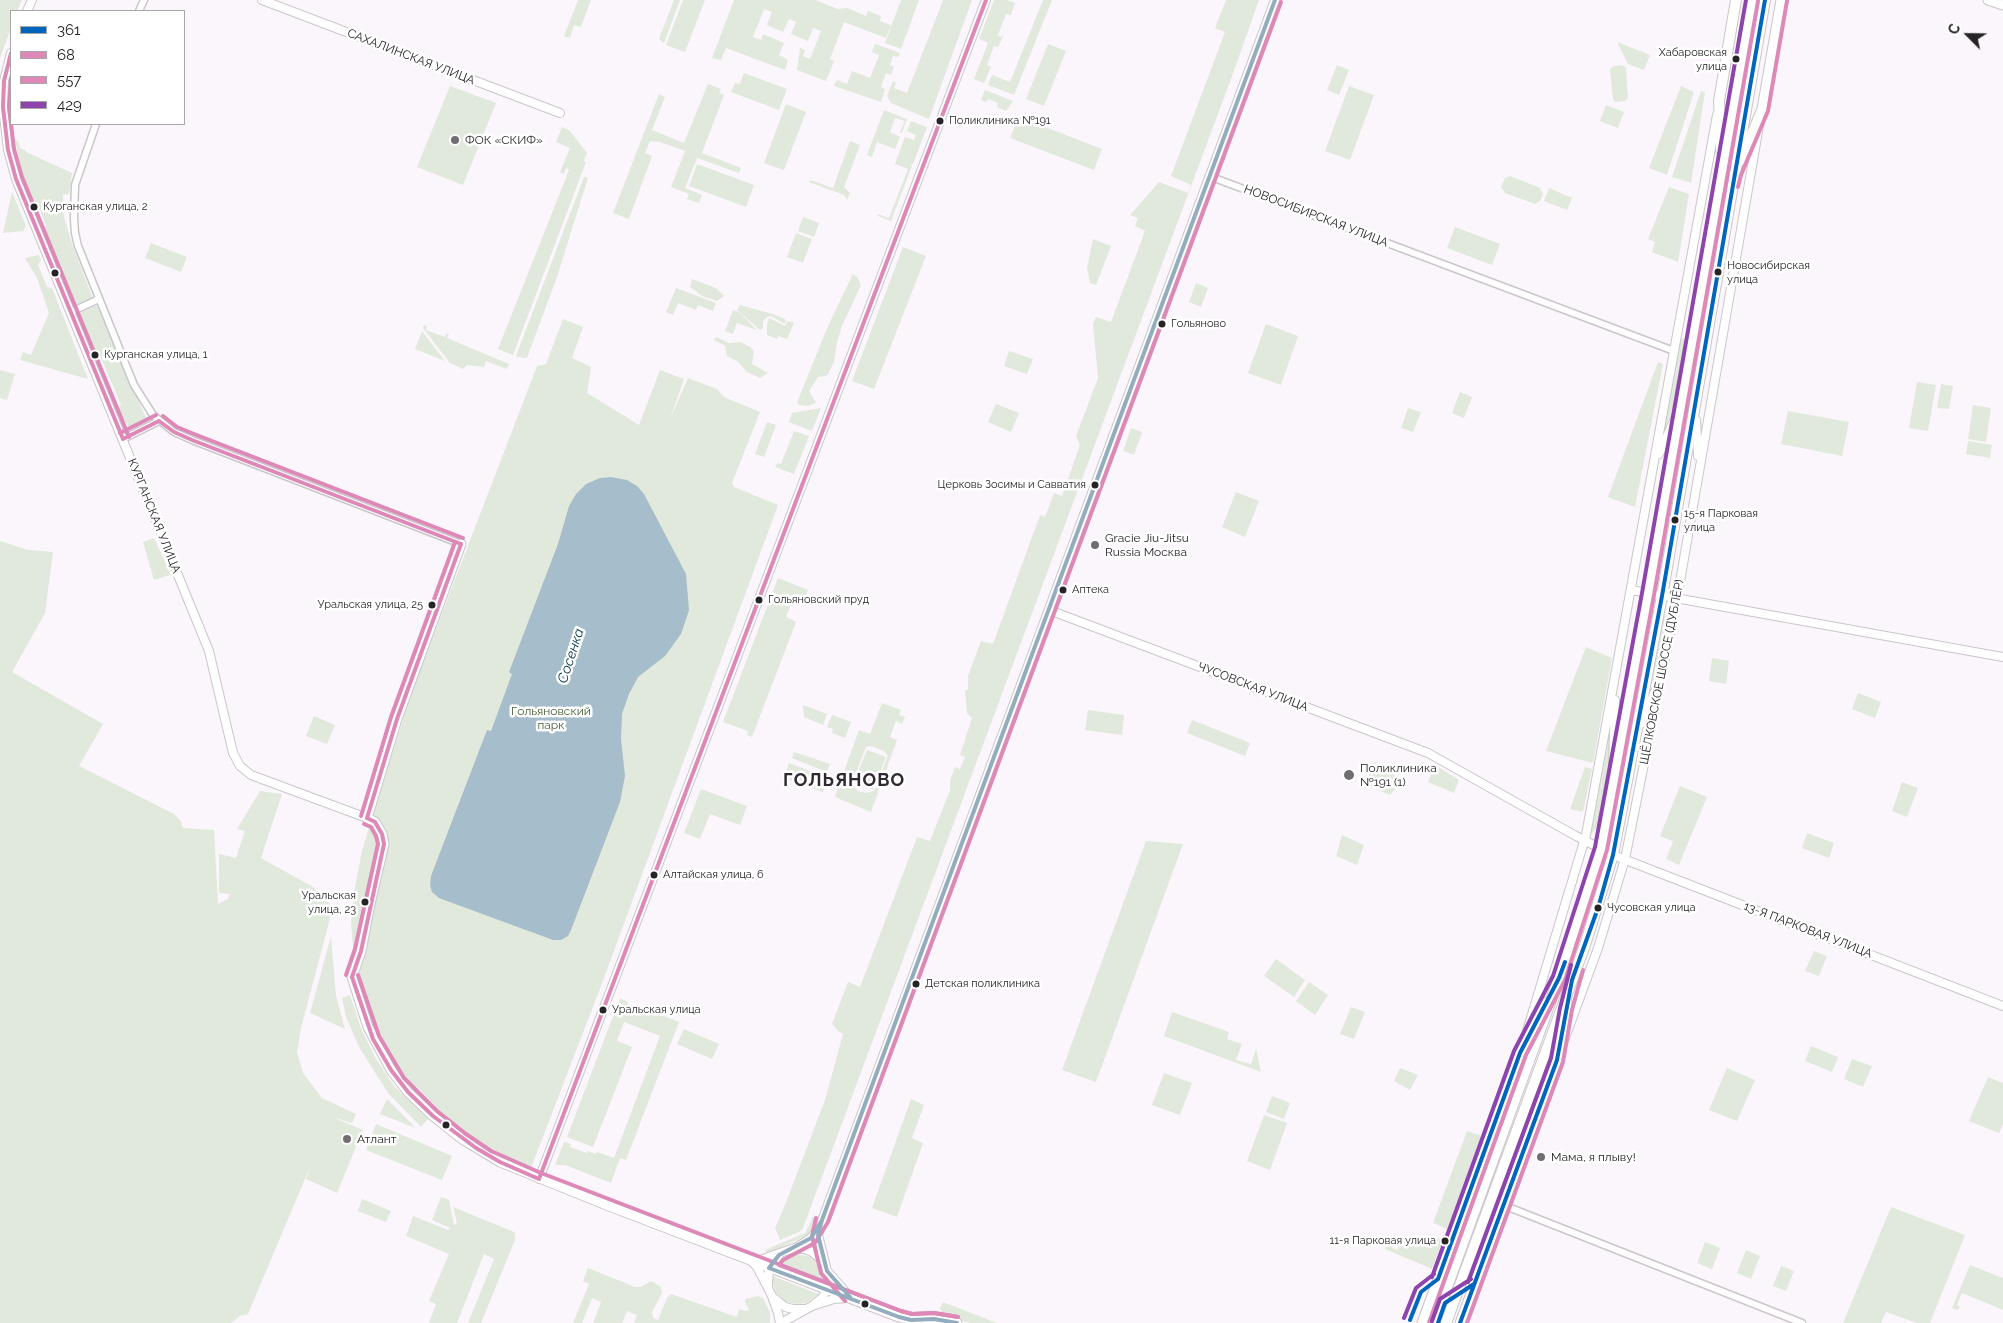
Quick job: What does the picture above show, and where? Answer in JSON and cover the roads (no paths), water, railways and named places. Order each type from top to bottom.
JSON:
[{"type":"main road","points":[[1722,170],[1719,101],[1736,0]]},
{"type":"main road","points":[[1434,1323],[1559,978],[1600,849],[1648,594],[1752,0]]},
{"type":"main road","points":[[1446,1323],[1598,908],[1613,854],[1662,596],[1765,0]]},
{"type":"main road","name":"ЩЁЛКОВСКОЕ ШОССЕ (ДУБЛЁР)","points":[[1762,109],[1781,0]]},
{"type":"main road","points":[[1988,0],[2003,5]]},
{"type":"main road","points":[[1735,173],[1762,109]]},
{"type":"main road","points":[[462,544],[397,718],[367,818],[375,822],[382,834],[384,844],[361,951],[352,977],[362,1013],[373,1040],[391,1070],[408,1092],[433,1116],[476,1148],[500,1162],[539,1179],[900,1317],[922,1320],[934,1319],[958,1323]]},
{"type":"main road","points":[[1422,1323],[1520,1053],[1559,978]]},
{"type":"main road","points":[[1557,1060],[1572,980]]},
{"type":"main road","name":"ЩЁЛКОВСКОЕ ШОССЕ (ДУБЛЁР)","points":[[1460,1323],[1557,1060]]},
{"type":"street","name":"САХАЛИНСКАЯ УЛИЦА","points":[[262,0],[560,113]]},
{"type":"street","points":[[539,1179],[986,0]]},
{"type":"street","points":[[750,1260],[757,1267],[771,1294],[780,1323],[810,1307],[823,1297],[827,1289],[827,1269],[818,1235],[822,1220],[1275,0]]},
{"type":"street","name":"КУРГАНСКАЯ УЛИЦА","points":[[10,56],[6,69],[3,94],[11,160],[16,179],[209,651],[231,746],[240,766],[247,773],[258,778],[367,818]]},
{"type":"street","points":[[1520,1053],[1585,841],[1719,101]]},
{"type":"street","name":"ЩЁЛКОВСКОЕ ШОССЕ (ДУБЛЁР)","points":[[1557,1060],[1598,948],[1625,859],[1677,599],[1762,109]]},
{"type":"street","points":[[96,125],[77,178],[74,218],[78,246],[134,385],[146,406],[159,421],[174,432],[192,440],[462,544]]},
{"type":"street","name":"НОВОСИБИРСКАЯ УЛИЦА","points":[[1209,176],[1674,352]]},
{"type":"street","points":[[71,312],[99,298]]},
{"type":"street","points":[[1654,464],[1682,402]]},
{"type":"street","points":[[1694,404],[1699,470]]},
{"type":"street","points":[[123,439],[159,421]]},
{"type":"street","points":[[1631,590],[2003,658]]},
{"type":"street","name":"ЧУСОВСКАЯ УЛИЦА","points":[[1049,610],[1428,753],[1585,841],[1613,854]]},
{"type":"street","points":[[1613,783],[1616,673]]},
{"type":"street","points":[[1635,740],[1662,675]]},
{"type":"street","name":"13-Я ПАРКОВАЯ УЛИЦА","points":[[1613,854],[2003,1006]]},
{"type":"street","points":[[1503,1205],[1802,1323]]},
{"type":"street","points":[[822,1220],[811,1238],[779,1255],[769,1268],[767,1276],[771,1294],[785,1307],[801,1310],[839,1298],[854,1300]]},
{"type":"street","points":[[750,1260],[760,1260],[789,1250],[805,1249],[823,1261],[846,1294],[854,1300]]},
{"type":"water","name":"Сосенка","points":[[611,477],[627,480],[637,486],[644,494],[686,574],[689,610],[681,634],[665,656],[638,677],[629,694],[622,714],[621,739],[625,776],[620,802],[571,930],[568,936],[561,940],[553,940],[439,898],[432,892],[430,885],[431,876],[487,730],[491,731],[512,674],[509,672],[558,544],[569,506],[576,494],[586,484],[600,478]]},
{"type":"place","name":"Хабаровская улица","points":[[1736,59]]},
{"type":"place","name":"Поликлиника №191","points":[[940,121]]},
{"type":"place","name":"ФОК «СКИФ»","points":[[455,140]]},
{"type":"place","name":"Курганская улица, 2","points":[[34,207]]},
{"type":"place","name":"Новосибирская улица","points":[[1718,272]]},
{"type":"place","name":"Гольяново","points":[[1162,324]]},
{"type":"place","name":"Курганская улица, 1","points":[[95,355]]},
{"type":"place","name":"Церковь Зосимы и Савватия","points":[[1095,485]]},
{"type":"place","name":"15-я Парковая улица","points":[[1675,520]]},
{"type":"place","name":"Gracie Jiu-Jitsu Russia Москва","points":[[1095,545]]},
{"type":"place","name":"Аптека","points":[[1063,590]]},
{"type":"place","name":"Гольяновский пруд","points":[[759,600]]},
{"type":"place","name":"Уральская улица, 25","points":[[432,605]]},
{"type":"place","name":"Поликлиника №191 (1)","points":[[1349,775]]},
{"type":"place","name":"Алтайская улица, 6","points":[[654,875]]},
{"type":"place","name":"Уральская улица, 23","points":[[365,902]]},
{"type":"place","name":"Чусовская улица","points":[[1598,908]]},
{"type":"place","name":"Детская поликлиника","points":[[916,984]]},
{"type":"place","name":"Уральская улица","points":[[603,1010]]},
{"type":"place","name":"Атлант","points":[[347,1139]]},
{"type":"place","name":"Мама, я плыву!","points":[[1541,1157]]},
{"type":"place","name":"11-я Парковая улица","points":[[1445,1241]]},
{"type":"district","name":"ГОЛЬЯНОВО","points":[[844,781]]},
{"type":"park label","name":"Гольяновcкий парк","points":[[551,718]]}]
